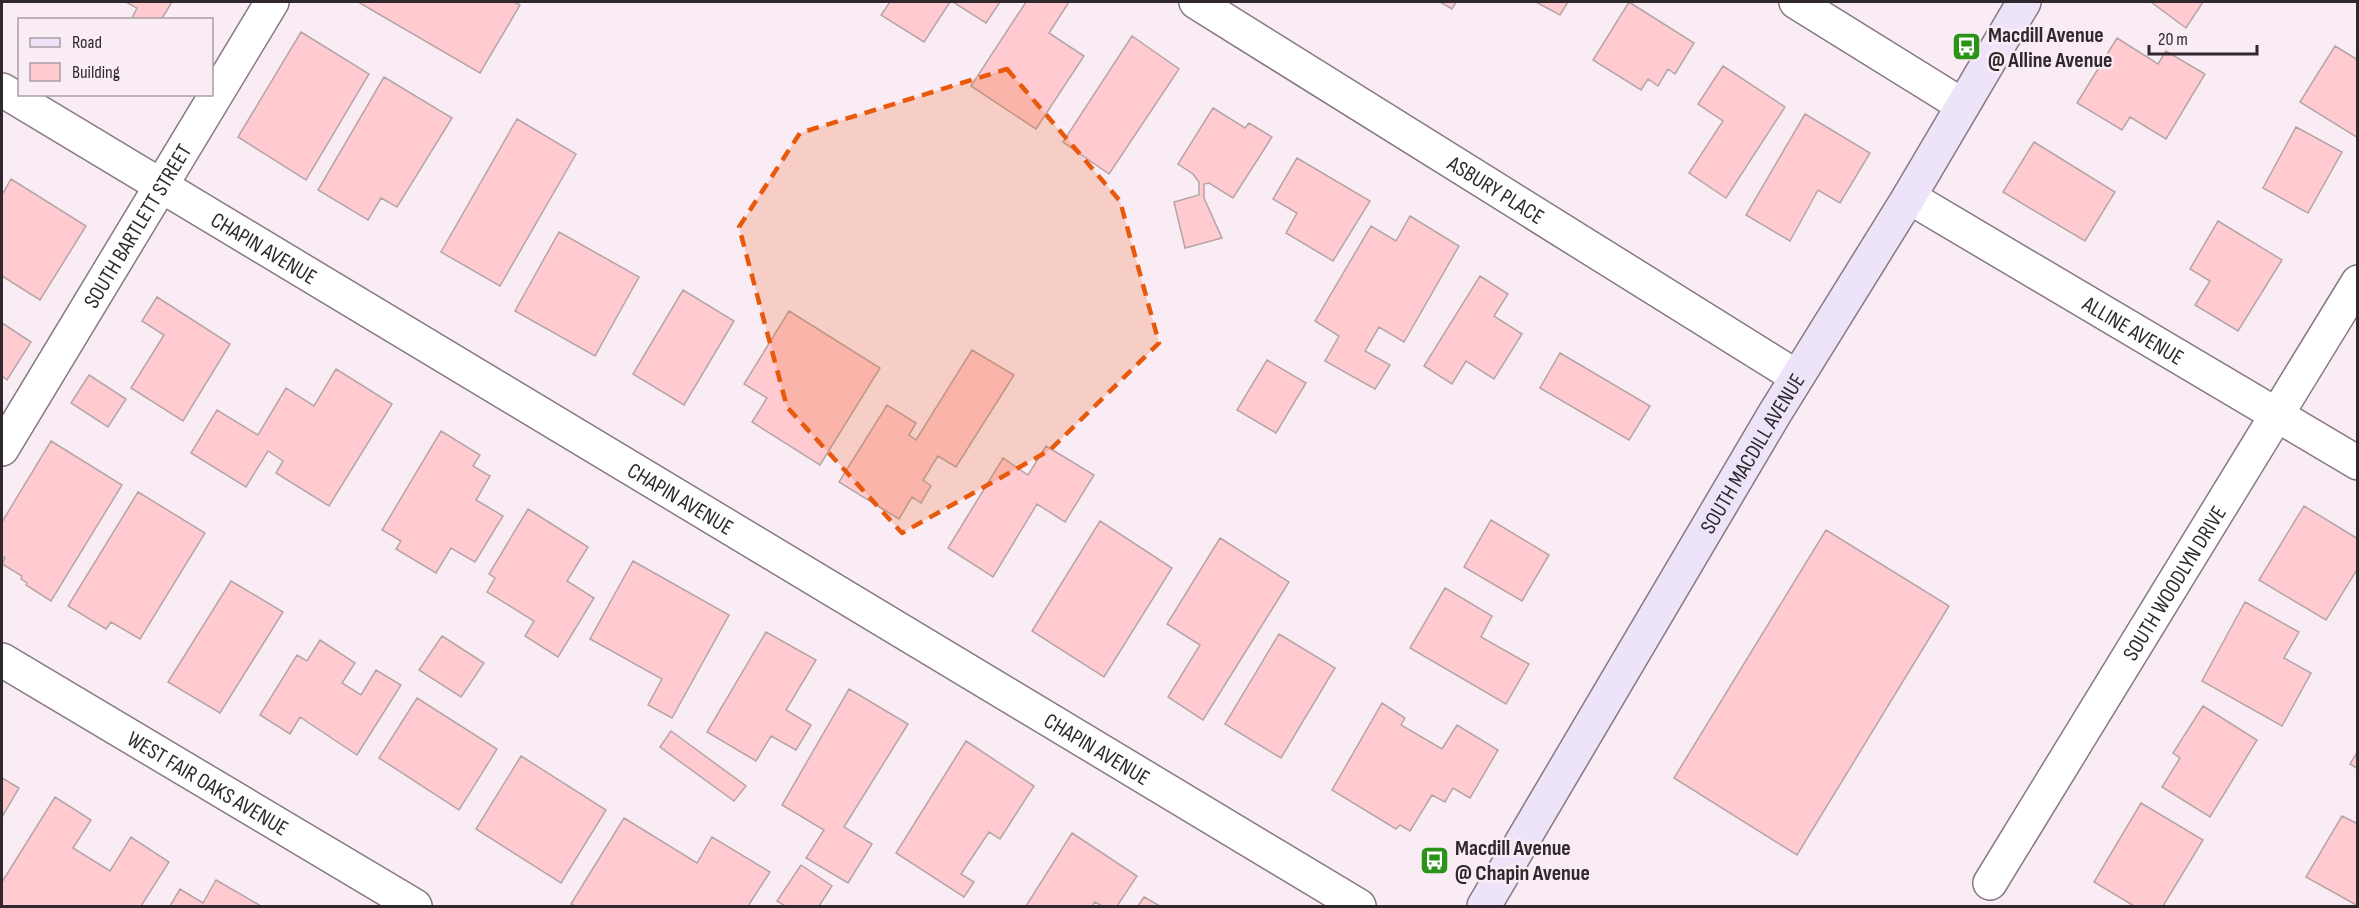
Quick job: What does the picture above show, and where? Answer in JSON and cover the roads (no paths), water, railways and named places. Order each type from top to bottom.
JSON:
[{"type":"street","name":"SOUTH BARTLETT STREET","points":[[2,449],[159,184],[272,2]]},
{"type":"street","name":"ASBURY PLACE","points":[[1196,2],[1797,377]]},
{"type":"street","points":[[1796,2],[1962,105]]},
{"type":"street","name":"SOUTH MACDILL AVENUE","points":[[1484,906],[1797,377],[1909,197],[2024,2]]},
{"type":"street","name":"CHAPIN AVENUE","points":[[2,90],[1359,906]]},
{"type":"street","name":"ALLINE AVENUE","points":[[1909,197],[2358,463]]},
{"type":"street","name":"SOUTH WOODLYN DRIVE","points":[[1990,882],[2358,282]]},
{"type":"street","name":"WEST FAIR OAKS AVENUE","points":[[2,660],[415,906]]},
{"type":"place","name":"Macdill Avenue @ Alline Avenue","points":[[1967,47]]},
{"type":"place","name":"Macdill Avenue @ Chapin Avenue","points":[[1434,860]]}]
